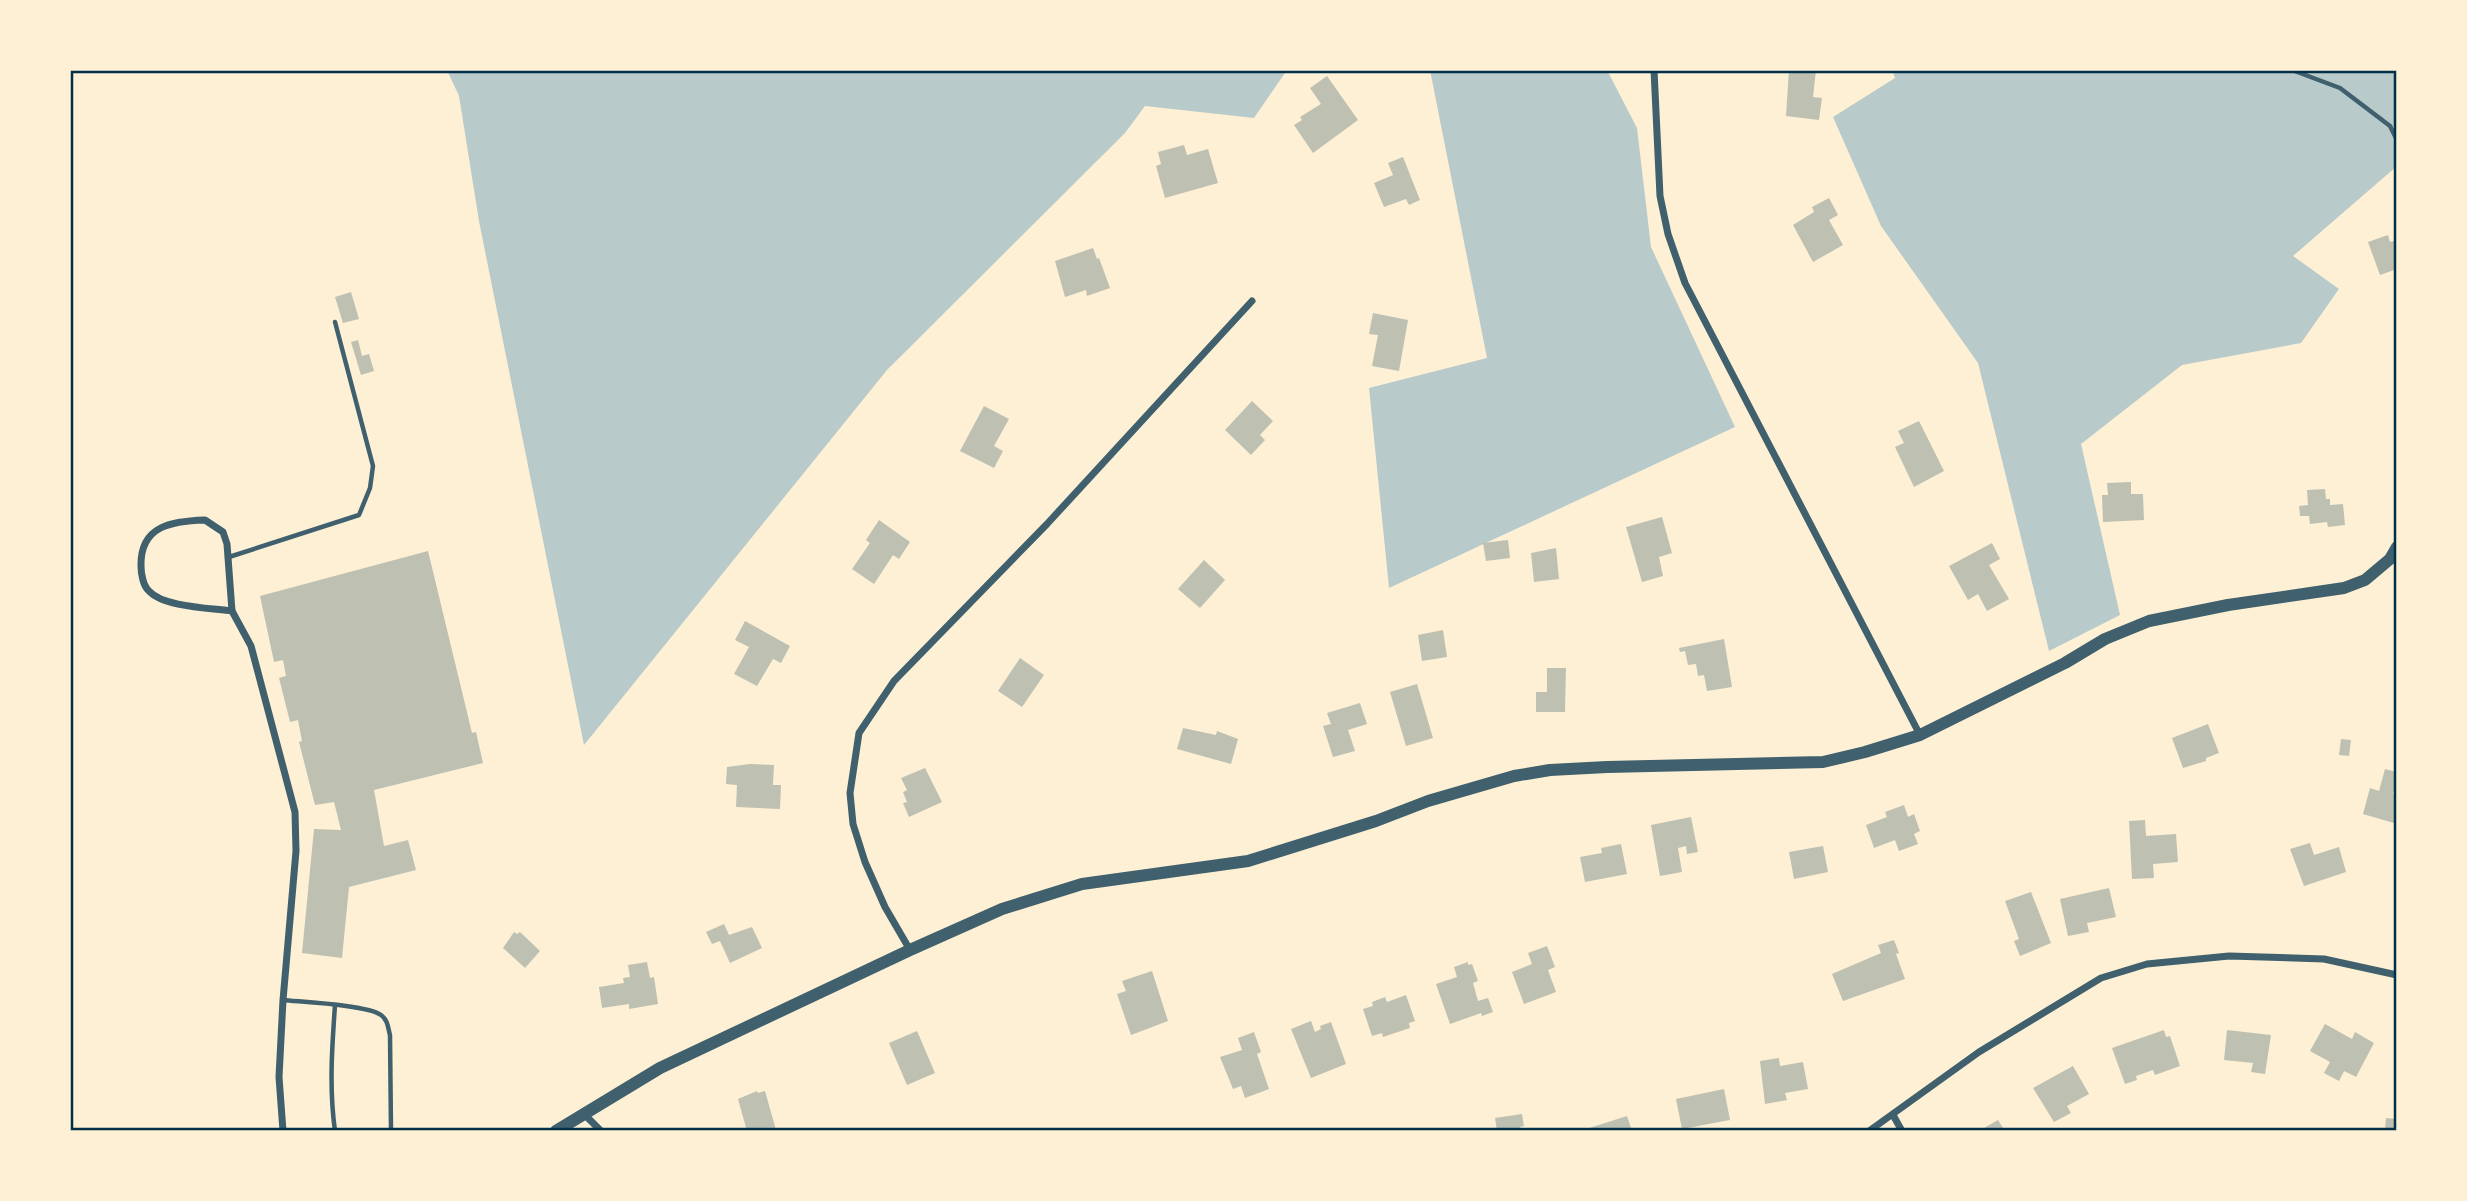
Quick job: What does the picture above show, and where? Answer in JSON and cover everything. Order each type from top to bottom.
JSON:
[{"type":"street","points":[[1654,70],[1660,196],[1668,234],[1685,282],[1920,735]]},
{"type":"street","points":[[910,950],[885,907],[865,862],[853,824],[850,793],[859,733],[894,681],[1047,524],[1252,301]]},
{"type":"street","points":[[232,611],[168,602],[148,591],[141,573],[141,555],[147,539],[174,521],[205,520],[223,532],[227,544],[232,611],[251,646],[295,812],[296,851],[279,1077],[283,1131]]},
{"type":"street","points":[[556,1131],[660,1068],[1002,909],[1082,884],[1248,861],[1377,821],[1428,801],[1514,776],[1550,770],[1607,767],[1823,761],[1865,752],[1920,735],[2065,663],[2105,639],[2149,621],[2228,605],[2344,588],[2365,580],[2390,559],[2397,547]]},
{"type":"street","points":[[1869,1131],[1979,1052],[2101,978],[2147,964],[2229,956],[2324,959],[2397,975]]},
{"type":"street","points":[[584,1114],[601,1131]]},
{"type":"street","points":[[1893,1115],[1902,1131]]},
{"type":"lane","points":[[2292,70],[2340,88],[2390,126],[2397,140]]},
{"type":"lane","points":[[228,558],[359,515],[370,488],[373,466],[335,322]]},
{"type":"lane","points":[[283,1000],[335,1005],[381,1014],[388,1023],[390,1035],[391,1131]]},
{"type":"lane","points":[[335,1005],[332,1058],[332,1111],[335,1131]]},
{"type":"shaded area","points":[[447,70],[1287,70],[1254,118],[1145,106],[1125,133],[887,370],[584,745],[479,221],[459,96]]},
{"type":"shaded area","points":[[1430,70],[1607,70],[1637,128],[1651,247],[1735,427],[1389,588],[1369,388],[1487,358]]},
{"type":"shaded area","points":[[1892,70],[2397,70],[2397,166],[2293,256],[2339,289],[2301,343],[2182,365],[2081,444],[2120,615],[2049,651],[1978,363],[1881,226],[1833,117],[1895,78]]},
{"type":"building","points":[[1789,70],[1816,70],[1813,97],[1822,98],[1819,120],[1786,116]]},
{"type":"building","points":[[1327,76],[1358,120],[1313,153],[1294,125],[1302,120],[1300,117],[1321,104],[1310,88]]},
{"type":"building","points":[[1184,145],[1187,155],[1208,149],[1218,183],[1165,198],[1156,166],[1161,164],[1158,152]]},
{"type":"building","points":[[1403,157],[1420,200],[1409,205],[1406,199],[1384,207],[1374,183],[1393,175],[1388,163]]},
{"type":"building","points":[[1829,198],[1838,215],[1829,220],[1843,245],[1813,262],[1793,225],[1814,212],[1812,207]]},
{"type":"building","points":[[2388,235],[2390,242],[2397,240],[2397,269],[2380,275],[2368,242]]},
{"type":"building","points":[[1093,248],[1110,288],[1087,296],[1086,290],[1065,297],[1055,261]]},
{"type":"building","points":[[351,292],[359,319],[343,323],[335,297]]},
{"type":"building","points":[[1373,313],[1408,320],[1399,371],[1372,366],[1378,335],[1369,334]]},
{"type":"building","points":[[358,340],[362,356],[369,354],[374,371],[361,375],[351,342]]},
{"type":"building","points":[[1252,401],[1273,421],[1260,435],[1265,440],[1251,455],[1225,430]]},
{"type":"building","points":[[984,406],[1009,419],[994,446],[1003,451],[994,468],[960,451]]},
{"type":"building","points":[[1919,421],[1944,471],[1914,487],[1895,447],[1904,443],[1898,431]]},
{"type":"building","points":[[2131,482],[2131,494],[2143,494],[2144,520],[2103,522],[2102,495],[2108,495],[2107,483]]},
{"type":"building","points":[[2325,489],[2330,505],[2343,504],[2345,525],[2328,527],[2327,522],[2310,524],[2309,516],[2300,516],[2299,506],[2308,505],[2307,490]]},
{"type":"building","points":[[1662,517],[1672,553],[1659,557],[1663,576],[1642,582],[1626,527]]},
{"type":"building","points":[[879,520],[910,542],[899,559],[893,555],[874,584],[852,569],[870,543],[866,540]]},
{"type":"building","points":[[1508,540],[1510,558],[1486,561],[1483,543]]},
{"type":"building","points":[[1992,543],[2000,559],[1989,565],[2009,599],[1987,611],[1978,594],[1968,600],[1949,566]]},
{"type":"building","points":[[1556,548],[1559,579],[1534,582],[1531,553]]},
{"type":"building","points":[[428,551],[472,733],[476,732],[483,763],[374,790],[384,846],[408,840],[416,870],[349,887],[342,958],[302,953],[314,829],[341,830],[334,802],[315,805],[299,742],[302,741],[298,720],[290,722],[279,678],[286,676],[283,660],[274,662],[260,596]]},
{"type":"building","points":[[1204,560],[1225,580],[1200,608],[1178,589]]},
{"type":"building","points":[[745,621],[790,646],[781,663],[773,659],[757,686],[734,674],[749,647],[735,640]]},
{"type":"building","points":[[1443,630],[1447,657],[1422,661],[1418,635]]},
{"type":"building","points":[[1724,639],[1732,687],[1707,691],[1704,675],[1698,676],[1696,664],[1688,665],[1685,651],[1680,652],[1679,648]]},
{"type":"building","points":[[1020,658],[1044,675],[1022,707],[998,691]]},
{"type":"building","points":[[1547,668],[1566,668],[1565,712],[1536,712],[1536,692],[1547,692]]},
{"type":"building","points":[[1417,684],[1433,738],[1406,746],[1390,692]]},
{"type":"building","points":[[1360,703],[1367,724],[1348,730],[1355,751],[1333,757],[1323,726],[1331,724],[1327,713]]},
{"type":"building","points":[[2208,724],[2219,753],[2206,758],[2206,761],[2183,768],[2172,738]]},
{"type":"building","points":[[1183,728],[1216,735],[1217,731],[1238,739],[1231,764],[1177,749]]},
{"type":"building","points":[[2341,739],[2351,740],[2349,756],[2339,755]]},
{"type":"building","points":[[774,765],[773,785],[781,785],[780,809],[736,807],[737,785],[726,784],[727,767]]},
{"type":"building","points":[[925,768],[942,802],[909,817],[903,803],[907,802],[903,792],[907,790],[901,778]]},
{"type":"building","points":[[2385,769],[2397,772],[2397,789],[2395,788],[2393,794],[2397,795],[2397,824],[2363,814],[2370,788],[2379,791]]},
{"type":"building","points":[[1904,805],[1908,817],[1914,814],[1920,831],[1914,834],[1918,844],[1899,851],[1895,840],[1874,848],[1866,825],[1887,817],[1885,812]]},
{"type":"building","points":[[1691,817],[1698,852],[1687,854],[1686,846],[1678,848],[1682,872],[1660,876],[1651,825]]},
{"type":"building","points":[[2145,820],[2146,836],[2176,834],[2178,862],[2153,864],[2154,878],[2132,879],[2129,821]]},
{"type":"building","points":[[2310,843],[2314,855],[2339,847],[2346,872],[2304,886],[2290,849]]},
{"type":"building","points":[[1621,844],[1627,874],[1585,882],[1580,857],[1602,853],[1601,848]]},
{"type":"building","points":[[1823,846],[1828,872],[1794,879],[1789,852]]},
{"type":"building","points":[[2109,888],[2116,917],[2087,923],[2089,932],[2068,936],[2060,899]]},
{"type":"building","points":[[2031,892],[2051,943],[2020,956],[2014,941],[2019,939],[2005,901]]},
{"type":"building","points":[[724,924],[729,935],[752,927],[762,948],[730,963],[720,941],[712,944],[706,932]]},
{"type":"building","points":[[514,932],[520,932],[540,951],[525,968],[503,948]]},
{"type":"building","points":[[1894,940],[1905,979],[1843,1001],[1832,974],[1881,953],[1878,945]]},
{"type":"building","points":[[1547,946],[1555,967],[1548,970],[1556,992],[1524,1004],[1512,972],[1532,964],[1528,953]]},
{"type":"building","points":[[647,962],[650,978],[654,977],[658,1004],[629,1009],[629,1004],[602,1008],[599,987],[624,983],[623,978],[630,977],[628,965]]},
{"type":"building","points":[[1468,962],[1468,965],[1472,964],[1478,981],[1473,983],[1478,1001],[1488,998],[1493,1012],[1482,1016],[1481,1013],[1450,1024],[1436,984],[1457,977],[1454,967]]},
{"type":"building","points":[[1152,971],[1168,1021],[1131,1035],[1117,994],[1126,991],[1122,981]]},
{"type":"building","points":[[1406,995],[1415,1021],[1409,1023],[1410,1028],[1383,1037],[1382,1033],[1372,1036],[1363,1009],[1373,1006],[1372,1002],[1385,997],[1387,1002]]},
{"type":"building","points":[[1311,1021],[1315,1032],[1321,1029],[1320,1026],[1331,1022],[1346,1064],[1311,1078],[1291,1029]]},
{"type":"building","points":[[2325,1024],[2352,1039],[2355,1032],[2374,1043],[2356,1077],[2344,1071],[2339,1081],[2324,1073],[2330,1062],[2310,1051]]},
{"type":"building","points":[[2164,1030],[2166,1037],[2170,1036],[2180,1066],[2155,1075],[2153,1070],[2136,1076],[2137,1080],[2125,1084],[2112,1048]]},
{"type":"building","points":[[2227,1030],[2271,1035],[2265,1074],[2251,1072],[2253,1063],[2224,1060]]},
{"type":"building","points":[[917,1031],[935,1073],[907,1085],[889,1043]]},
{"type":"building","points":[[1254,1032],[1261,1052],[1257,1054],[1269,1089],[1245,1098],[1241,1086],[1233,1089],[1220,1057],[1242,1050],[1238,1038]]},
{"type":"building","points":[[1779,1058],[1780,1066],[1803,1062],[1808,1089],[1785,1093],[1787,1100],[1765,1104],[1760,1061]]},
{"type":"building","points":[[2073,1066],[2089,1094],[2067,1106],[2071,1113],[2054,1122],[2033,1088]]},
{"type":"building","points":[[1724,1089],[1730,1120],[1682,1129],[1676,1099]]},
{"type":"building","points":[[757,1091],[765,1091],[776,1130],[747,1131],[738,1099]]},
{"type":"building","points":[[1522,1114],[1524,1126],[1520,1127],[1521,1131],[1497,1131],[1495,1118]]},
{"type":"building","points":[[1627,1116],[1632,1131],[1583,1131],[1583,1130]]},
{"type":"building","points":[[2386,1118],[2397,1119],[2397,1131],[2385,1131]]},
{"type":"building","points":[[1998,1120],[2005,1131],[1979,1131]]}]
